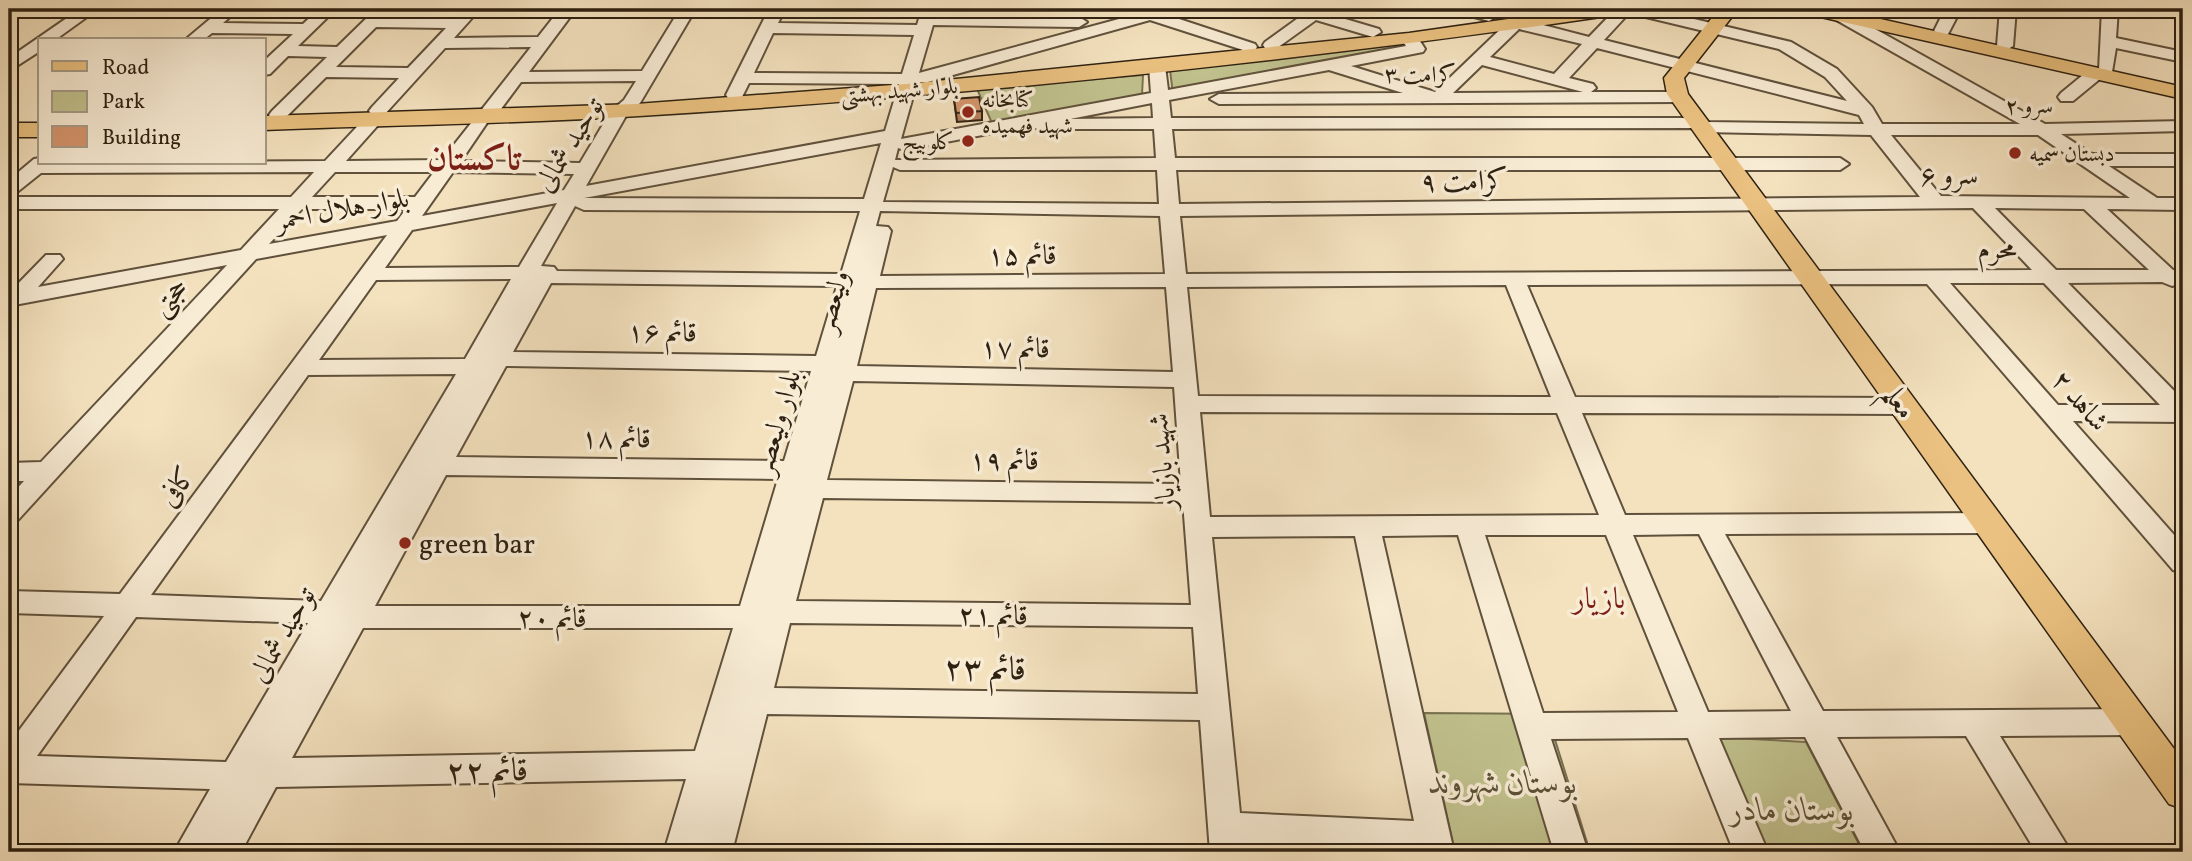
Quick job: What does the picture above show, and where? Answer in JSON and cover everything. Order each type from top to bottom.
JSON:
[{"type":"main road","name":"بلوار شهید بهشتی","points":[[629,108],[739,87],[914,84],[1271,45],[1489,16],[1615,9]]},
{"type":"main road","points":[[1680,97],[1674,78],[1729,9]]},
{"type":"main road","points":[[1812,9],[1865,11],[2183,93]]},
{"type":"main road","points":[[1841,11],[2100,71],[2183,86]]},
{"type":"main road","name":"بلوار شهید بهشتی","points":[[269,118],[629,108],[1157,66],[1409,39],[1522,13]]},
{"type":"main road","name":"معلم","points":[[1680,97],[2183,792]]},
{"type":"main road","points":[[9,118],[38,118]]},
{"type":"main road","points":[[9,130],[38,130]]},
{"type":"street","points":[[48,38],[90,9]]},
{"type":"street","points":[[196,38],[231,9]]},
{"type":"street","points":[[266,67],[328,9]]},
{"type":"street","points":[[269,118],[385,9]]},
{"type":"street","name":"حجتی","points":[[9,513],[296,204],[472,9]]},
{"type":"street","name":"کافی","points":[[9,769],[448,166],[568,9]]},
{"type":"street","points":[[688,10],[777,9],[739,87]]},
{"type":"street","points":[[914,84],[1173,9]]},
{"type":"street","points":[[1294,9],[1318,12],[1373,32]]},
{"type":"street","points":[[1461,9],[1489,16]]},
{"type":"street","points":[[1557,80],[1624,9]]},
{"type":"street","points":[[1633,9],[1785,44],[1831,74],[1935,202]]},
{"type":"street","points":[[1942,31],[1954,9]]},
{"type":"street","points":[[2005,46],[2008,9]]},
{"type":"street","points":[[2067,97],[2100,71],[2107,41],[2110,9]]},
{"type":"street","name":"توحید شمالی","points":[[191,852],[235,776],[438,467],[498,359],[535,275],[688,10]]},
{"type":"street","points":[[1841,11],[2043,130],[2150,202]]},
{"type":"street","points":[[1271,45],[1318,12]]},
{"type":"street","points":[[1332,66],[1438,98],[1522,13],[1593,42],[1683,65],[1870,120]]},
{"type":"street","points":[[768,28],[932,17],[1080,15],[1072,37]]},
{"type":"street","points":[[1150,15],[1249,47]]},
{"type":"street","name":"بلوار ولیعصر","points":[[681,852],[793,470],[834,368],[932,17]]},
{"type":"street","points":[[372,22],[459,23]]},
{"type":"street","points":[[208,28],[307,29]]},
{"type":"street","points":[[896,147],[1417,49],[1409,39]]},
{"type":"street","points":[[2107,41],[2183,57]]},
{"type":"street","points":[[441,43],[543,42]]},
{"type":"street","points":[[9,66],[38,45]]},
{"type":"street","points":[[284,51],[342,52]]},
{"type":"street","points":[[1478,59],[1622,97]]},
{"type":"street","name":"شهید بازیار","points":[[1157,66],[1226,839]]},
{"type":"street","points":[[321,72],[413,73]]},
{"type":"street","points":[[516,77],[648,76]]},
{"type":"street","name":"کرامت ۳","points":[[1160,99],[1680,97]]},
{"type":"street","points":[[1038,124],[1700,125],[1870,120]]},
{"type":"street","name":"سرو ۲","points":[[1870,120],[2043,130],[2183,126]]},
{"type":"street","points":[[896,147],[1166,164],[1840,164]]},
{"type":"street","name":"بلوار هلال احمر","points":[[11,302],[399,233],[580,193],[896,147]]},
{"type":"street","points":[[2088,160],[2183,160]]},
{"type":"street","points":[[10,191],[38,165],[448,166],[580,193]]},
{"type":"street","points":[[10,191],[296,204],[421,203]]},
{"type":"street","name":"کرامت ۹","points":[[580,193],[879,206],[1170,211],[1758,205]]},
{"type":"street","name":"سرو ۶","points":[[1758,205],[1935,202],[2183,204]]},
{"type":"street","points":[[1978,202],[2180,408]]},
{"type":"street","points":[[2089,203],[2178,281]]},
{"type":"street","points":[[11,302],[53,259]]},
{"type":"street","name":"قائم ۱۵","points":[[369,274],[858,281],[1514,279]]},
{"type":"street","name":"توحید شمالی","points":[[223,852],[268,772],[342,614],[473,366],[535,275]]},
{"type":"street","name":"محرم","points":[[1514,279],[2050,276],[2178,281]]},
{"type":"street","name":"شاهد ۲","points":[[1933,277],[2183,563]]},
{"type":"street","points":[[1514,279],[1751,852]]},
{"type":"street","name":"قائم ۱۶","points":[[498,359],[834,368]]},
{"type":"street","points":[[301,368],[473,366]]},
{"type":"street","name":"قائم ۱۷","points":[[834,368],[1186,392],[1564,405],[1903,406]]},
{"type":"street","name":"ولیعصر","points":[[715,852],[812,489],[834,368]]},
{"type":"street","points":[[2052,413],[2180,408]]},
{"type":"street","name":"قائم ۱۸","points":[[438,467],[793,470]]},
{"type":"street","points":[[9,472],[48,471]]},
{"type":"street","name":"قائم ۱۹","points":[[812,489],[1195,493]]},
{"type":"street","points":[[1198,527],[1989,523]]},
{"type":"street","points":[[1468,524],[1571,852]]},
{"type":"street","points":[[1707,525],[1883,852]]},
{"type":"street","points":[[1226,839],[1435,845],[1366,526]]},
{"type":"street","name":"قائم ۲۰","points":[[9,602],[342,614],[750,617]]},
{"type":"street","name":"قائم ۲۱","points":[[779,612],[1206,617]]},
{"type":"street","name":"قائم ۲۳","points":[[756,701],[1214,707]]},
{"type":"street","points":[[1531,726],[2133,722]]},
{"type":"street","points":[[1975,723],[2054,852]]},
{"type":"street","name":"قائم ۲۲","points":[[9,769],[235,776],[268,772],[706,765]]},
{"type":"green space","points":[[1405,42],[1410,48],[1173,94],[1170,70]]},
{"type":"green space","points":[[1143,75],[1142,95],[992,123],[977,89]]},
{"type":"green space","name":"بوستان شهروند","points":[[1424,713],[1547,714],[1590,852],[1455,852]]},
{"type":"green space","name":"بوستان مادر","points":[[1714,737],[1806,742],[1863,852],[1764,852]]},
{"type":"building","points":[[979,97],[982,111],[956,113],[954,99]]},
{"type":"place","name":"کتابخانه شهید فهمیده","points":[[968,112]]},
{"type":"place","name":"کلوبیج","points":[[968,141]]},
{"type":"place","name":"دبستان سمیه","points":[[2015,153]]},
{"type":"place","name":"green bar","points":[[405,543]]},
{"type":"district","name":"تاکستان","points":[[474,157]]},
{"type":"district","name":"بازیار","points":[[1599,598]]}]
